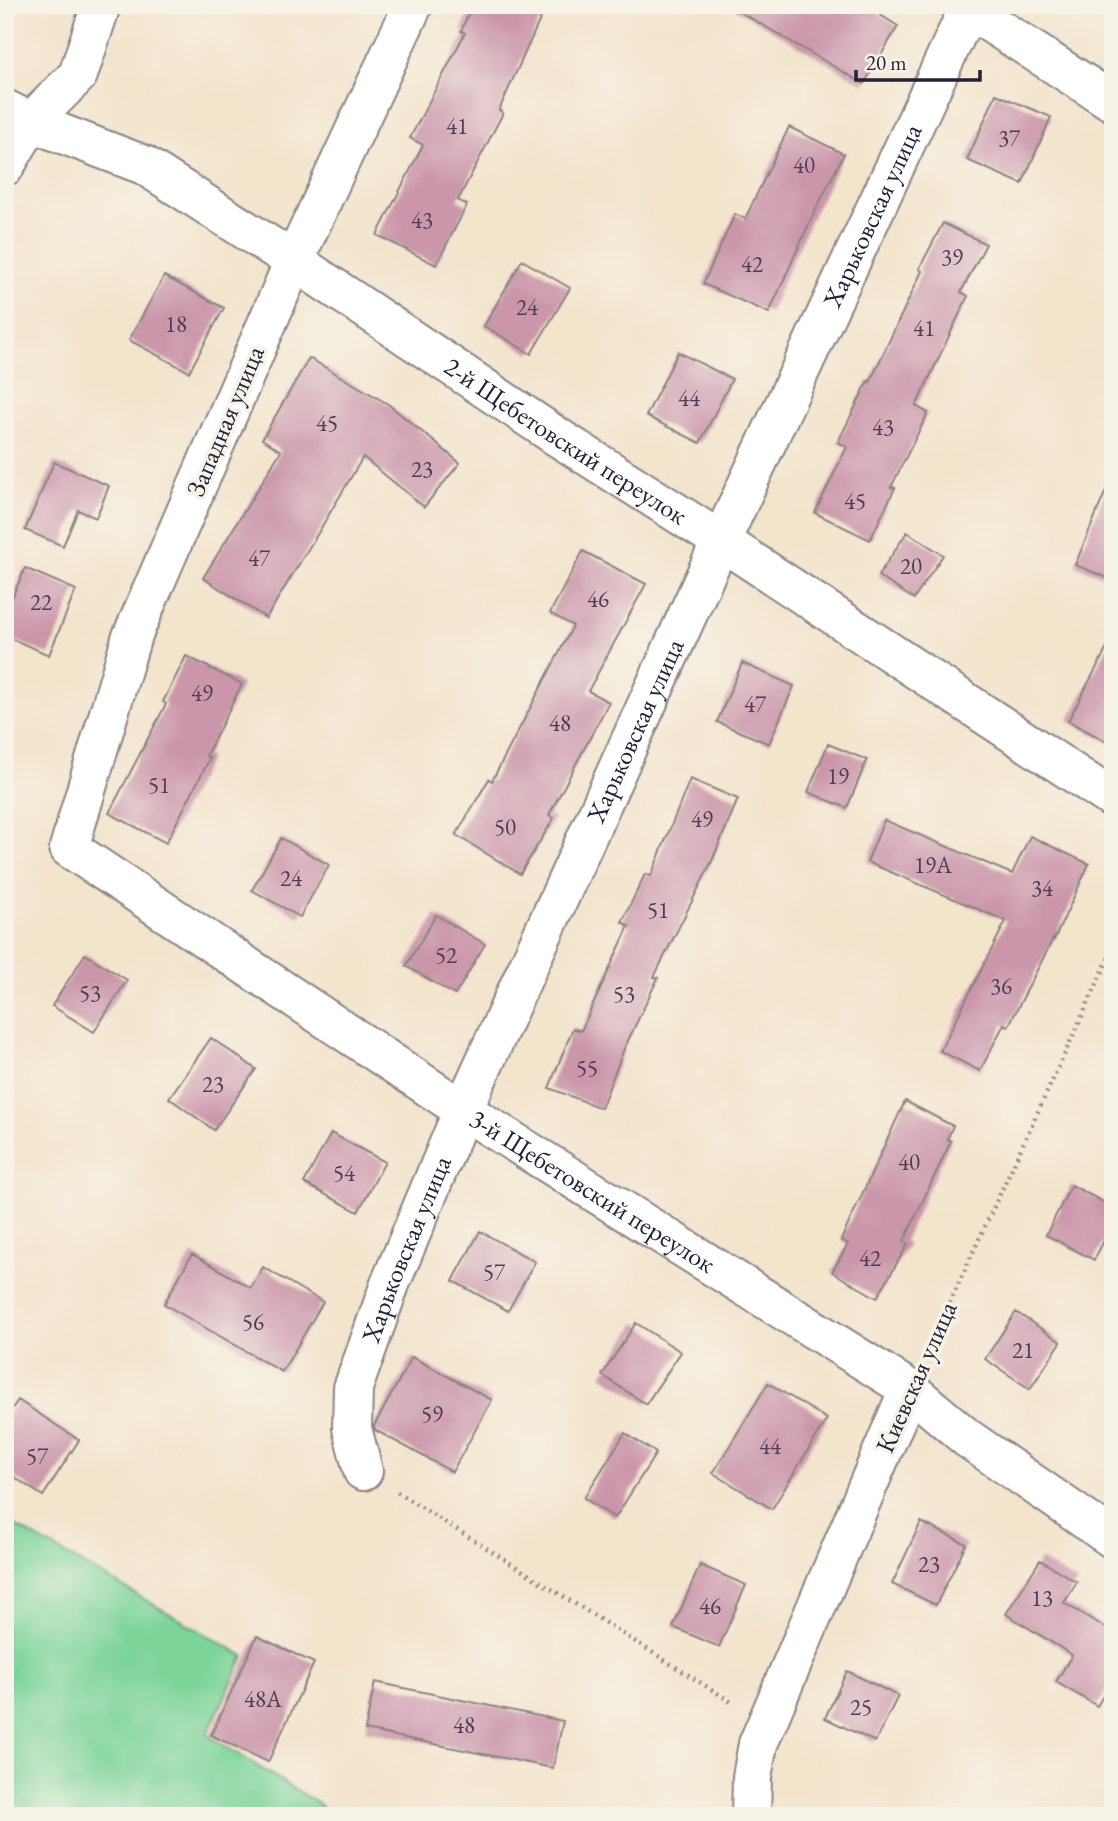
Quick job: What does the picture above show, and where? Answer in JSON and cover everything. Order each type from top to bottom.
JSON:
[{"type":"street","points":[[5,166],[18,115],[78,75],[101,5]]},
{"type":"street","name":"Западная улица","points":[[69,848],[131,639],[294,261],[413,5]]},
{"type":"street","points":[[967,7],[1113,102]]},
{"type":"street","name":"Харьковская улица","points":[[363,1471],[352,1428],[353,1388],[390,1284],[463,1110],[967,7]]},
{"type":"street","name":"2-й Щебетовский переулок","points":[[18,115],[144,165],[1113,799]]},
{"type":"street","name":"3-й Щебетовский переулок","points":[[69,848],[463,1110],[909,1389],[967,1438],[1113,1539]]},
{"type":"street","name":"Киевская улица","points":[[751,1816],[752,1777],[758,1744],[909,1389]]},
{"type":"path","name":"Киевская улица","points":[[909,1389],[1113,949]]},
{"type":"path","points":[[363,1471],[766,1724]]},
{"type":"green space","points":[[5,1520],[244,1656],[207,1735],[322,1806],[316,1816],[5,1816]]},
{"type":"building","points":[[472,5],[522,5],[542,15],[499,110],[503,113],[458,200],[467,205],[436,265],[377,235],[423,145],[410,138],[465,33],[461,31]]},
{"type":"building","points":[[728,5],[864,5],[898,26],[864,84]]},
{"type":"building","points":[[996,94],[1051,117],[1022,184],[967,160]]},
{"type":"building","points":[[789,127],[844,154],[811,219],[769,313],[703,284],[735,214],[745,219]]},
{"type":"building","points":[[943,223],[986,244],[961,292],[968,296],[916,406],[928,413],[891,487],[895,488],[870,540],[815,513],[847,447],[838,442],[868,381],[870,382],[922,271],[919,269]]},
{"type":"building","points":[[522,260],[570,288],[531,354],[484,326]]},
{"type":"building","points":[[164,276],[224,308],[189,372],[129,340]]},
{"type":"building","points":[[678,352],[732,379],[700,443],[646,416]]},
{"type":"building","points":[[309,358],[388,404],[460,463],[424,507],[363,457],[266,618],[203,578],[281,451],[262,439]]},
{"type":"building","points":[[54,462],[109,486],[96,518],[78,510],[63,546],[25,530]]},
{"type":"building","points":[[1113,476],[1113,580],[1075,565]]},
{"type":"building","points":[[907,532],[943,555],[914,599],[878,576]]},
{"type":"building","points":[[583,551],[646,584],[588,691],[609,702],[549,815],[554,818],[520,874],[456,835],[489,779],[492,781],[573,626],[550,613]]},
{"type":"building","points":[[25,568],[76,590],[49,655],[5,636],[5,614]]},
{"type":"building","points":[[1113,637],[1113,745],[1068,721]]},
{"type":"building","points":[[186,656],[242,684],[206,756],[210,758],[166,843],[109,813],[166,704],[163,702]]},
{"type":"building","points":[[742,663],[794,686],[769,744],[717,722]]},
{"type":"building","points":[[828,744],[867,760],[847,808],[808,792]]},
{"type":"building","points":[[690,779],[738,799],[712,861],[654,977],[658,978],[624,1049],[601,1108],[549,1088],[573,1028],[581,1031],[629,926],[622,922],[645,874],[651,876]]},
{"type":"building","points":[[884,820],[1012,874],[1030,836],[1089,864],[1054,940],[1008,1027],[1004,1024],[980,1071],[940,1051],[1006,921],[867,862]]},
{"type":"building","points":[[281,838],[329,865],[300,917],[252,890]]},
{"type":"building","points":[[436,915],[485,944],[455,995],[406,966]]},
{"type":"building","points":[[85,954],[127,980],[94,1032],[52,1006]]},
{"type":"building","points":[[211,1038],[256,1069],[214,1130],[169,1098]]},
{"type":"building","points":[[905,1101],[953,1126],[947,1139],[951,1141],[904,1241],[908,1244],[877,1298],[832,1272],[848,1244],[841,1240]]},
{"type":"building","points":[[331,1133],[385,1162],[358,1212],[304,1183]]},
{"type":"building","points":[[1071,1185],[1113,1207],[1113,1223],[1094,1260],[1046,1235]]},
{"type":"building","points":[[480,1231],[535,1262],[508,1311],[453,1281]]},
{"type":"building","points":[[192,1254],[251,1288],[263,1267],[323,1302],[282,1372],[164,1304]]},
{"type":"building","points":[[1016,1312],[1061,1342],[1030,1389],[985,1359]]},
{"type":"building","points":[[636,1323],[681,1352],[646,1404],[602,1375]]},
{"type":"building","points":[[412,1357],[492,1400],[452,1472],[375,1430],[374,1426]]},
{"type":"building","points":[[768,1383],[827,1419],[772,1509],[713,1473]]},
{"type":"building","points":[[18,1400],[79,1440],[43,1496],[5,1471],[5,1419]]},
{"type":"building","points":[[625,1433],[656,1453],[615,1518],[584,1498]]},
{"type":"building","points":[[921,1522],[966,1544],[936,1605],[892,1584]]},
{"type":"building","points":[[1040,1560],[1077,1582],[1064,1603],[1113,1632],[1113,1680],[1097,1706],[1056,1682],[1072,1655],[1006,1614]]},
{"type":"building","points":[[700,1565],[746,1585],[719,1647],[673,1627]]},
{"type":"building","points":[[257,1636],[314,1663],[268,1762],[211,1735]]},
{"type":"building","points":[[847,1671],[898,1696],[875,1742],[825,1718]]},
{"type":"building","points":[[375,1682],[563,1721],[553,1768],[365,1730]]}]
